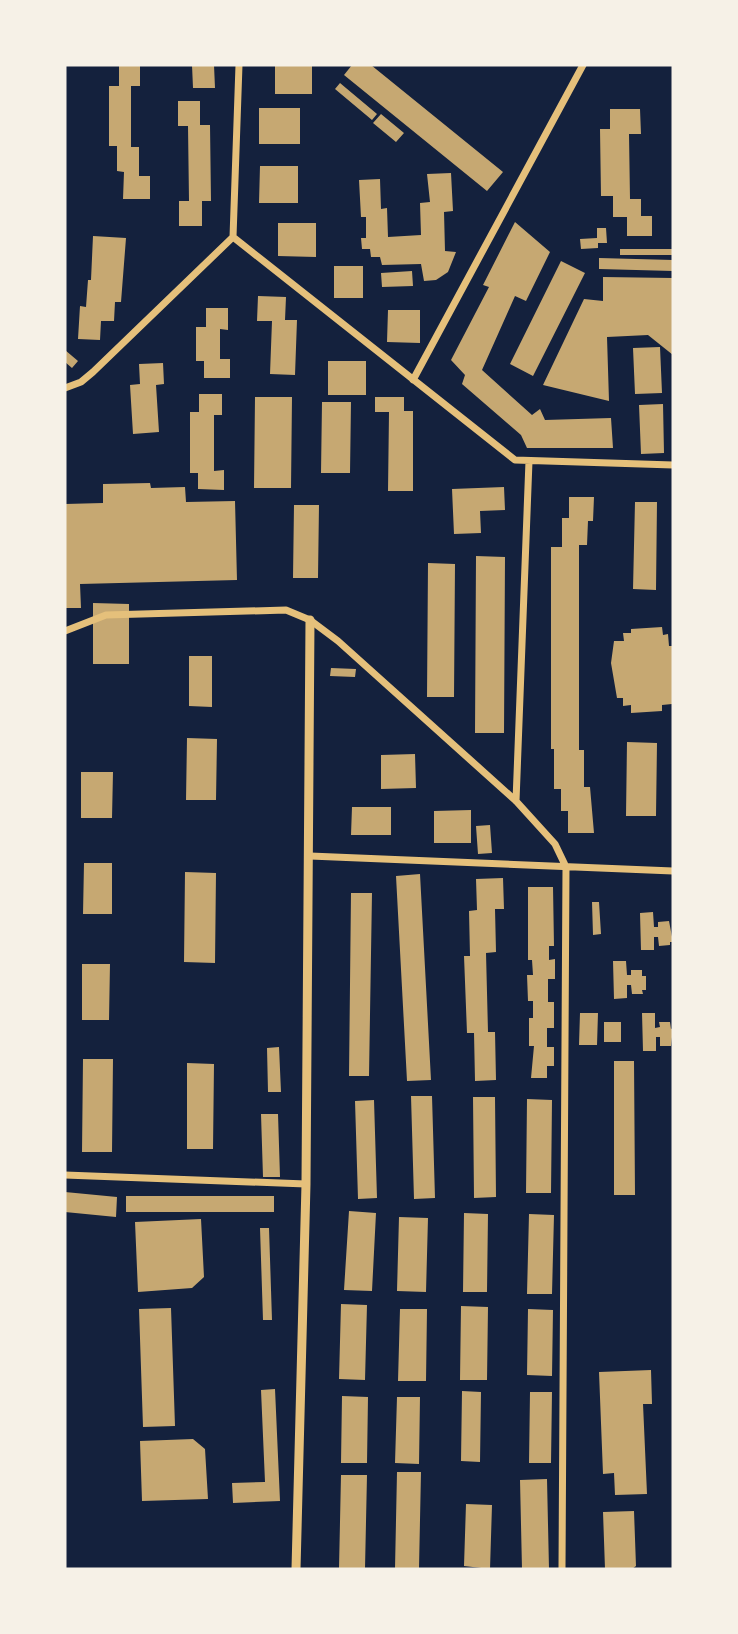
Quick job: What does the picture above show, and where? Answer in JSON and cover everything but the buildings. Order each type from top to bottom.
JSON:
[{"type":"street","points":[[65,388],[81,382],[124,345],[233,237],[239,65]]},
{"type":"street","points":[[413,380],[583,65]]},
{"type":"street","points":[[233,237],[514,460],[673,465]]},
{"type":"street","points":[[516,801],[529,461]]},
{"type":"street","points":[[65,631],[106,615],[286,610],[310,620],[338,641],[516,801],[555,844],[566,867],[562,1569]]},
{"type":"street","points":[[296,1569],[306,1184],[310,620]]},
{"type":"street","points":[[310,856],[673,872]]},
{"type":"street","points":[[65,1175],[306,1184]]}]
